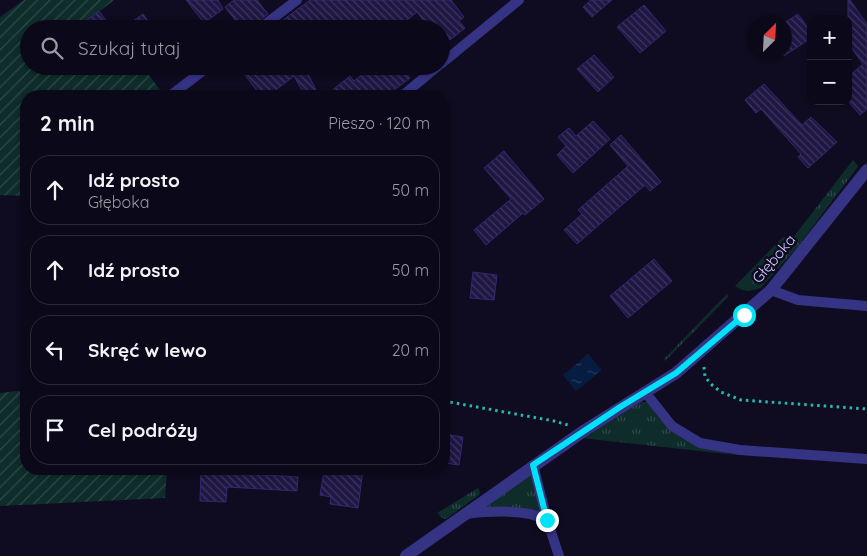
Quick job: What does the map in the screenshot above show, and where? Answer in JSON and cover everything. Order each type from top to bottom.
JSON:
[{"type":"street","name":"Głęboka","points":[[406,556],[533,465],[676,373],[702,352],[770,290],[867,170]]},
{"type":"lane","points":[[271,20],[297,0]]},
{"type":"lane","points":[[450,57],[518,0]]},
{"type":"lane","points":[[178,90],[197,75]]},
{"type":"lane","points":[[409,90],[427,75]]},
{"type":"lane","points":[[770,290],[798,300],[867,306]]},
{"type":"lane","points":[[645,392],[672,426],[700,443],[740,450],[867,459]]},
{"type":"lane","points":[[533,465],[547,520],[559,556]]},
{"type":"lane","points":[[463,515],[476,512],[519,512],[534,514],[547,520]]},
{"type":"path","points":[[702,352],[706,377],[721,392],[731,397],[756,402],[867,409]]},
{"type":"path","points":[[450,402],[554,421],[585,430]]},
{"type":"green space","points":[[24,0],[114,0],[88,20],[20,20],[20,75],[149,75],[160,90],[20,90],[20,196],[0,195],[0,17]]},
{"type":"green space","points":[[853,160],[858,166],[857,168],[799,245],[761,288],[748,291],[735,286],[783,237],[792,239]]},
{"type":"green space","points":[[727,294],[728,297],[665,361],[664,359]]},
{"type":"green space","points":[[20,391],[20,475],[167,475],[165,498],[0,506],[0,393]]},
{"type":"green space","points":[[641,402],[648,402],[669,429],[686,440],[705,448],[736,455],[581,438]]},
{"type":"green space","points":[[530,474],[540,512],[481,508]]},
{"type":"green space","points":[[478,488],[479,495],[446,519],[437,513]]},
{"type":"water","points":[[588,354],[602,370],[576,391],[563,375]]},
{"type":"building","points":[[186,0],[218,0],[223,9],[208,20],[202,20]]},
{"type":"building","points":[[234,0],[257,0],[268,14],[260,20],[235,20],[225,7]]},
{"type":"building","points":[[310,0],[451,0],[464,17],[459,21],[465,28],[450,40],[450,20],[423,20],[417,12],[407,20],[283,20]]},
{"type":"building","points":[[591,0],[612,0],[592,17],[583,7]]},
{"type":"building","points":[[848,0],[850,0],[867,24],[867,109],[860,115],[851,105],[852,74],[863,64],[852,49],[852,15],[848,15]]},
{"type":"building","points":[[644,5],[666,31],[640,53],[617,27]]},
{"type":"building","points":[[99,11],[106,20],[87,20]]},
{"type":"building","points":[[143,14],[147,20],[135,20]]},
{"type":"building","points":[[798,14],[807,26],[807,41],[792,51],[792,18]]},
{"type":"building","points":[[594,55],[614,77],[598,92],[577,69]]},
{"type":"building","points":[[245,75],[308,75],[316,90],[302,90],[294,76],[276,90],[256,90]]},
{"type":"building","points":[[362,75],[408,75],[410,78],[394,90],[332,90],[350,76],[354,81]]},
{"type":"building","points":[[764,84],[802,125],[811,117],[837,142],[808,168],[798,157],[801,154],[761,109],[756,113],[745,100]]},
{"type":"building","points":[[593,121],[610,139],[573,173],[557,155],[566,146],[558,137],[569,128],[576,136]]},
{"type":"building","points":[[621,135],[661,182],[650,191],[645,185],[577,244],[564,230],[582,214],[578,210],[628,166],[610,145]]},
{"type":"building","points":[[504,151],[544,199],[525,215],[523,213],[486,245],[474,230],[511,199],[484,168]]},
{"type":"building","points":[[654,259],[672,281],[628,318],[610,296]]},
{"type":"building","points":[[473,272],[497,275],[494,300],[470,298]]},
{"type":"building","points":[[450,435],[463,437],[459,465],[450,464]]},
{"type":"building","points":[[201,475],[298,477],[297,491],[227,487],[226,502],[200,501]]},
{"type":"building","points":[[323,475],[362,475],[358,508],[330,504],[331,497],[320,495]]},
{"type":"route","points":[[547,520],[533,465],[620,407],[676,373],[744,315]]}]
